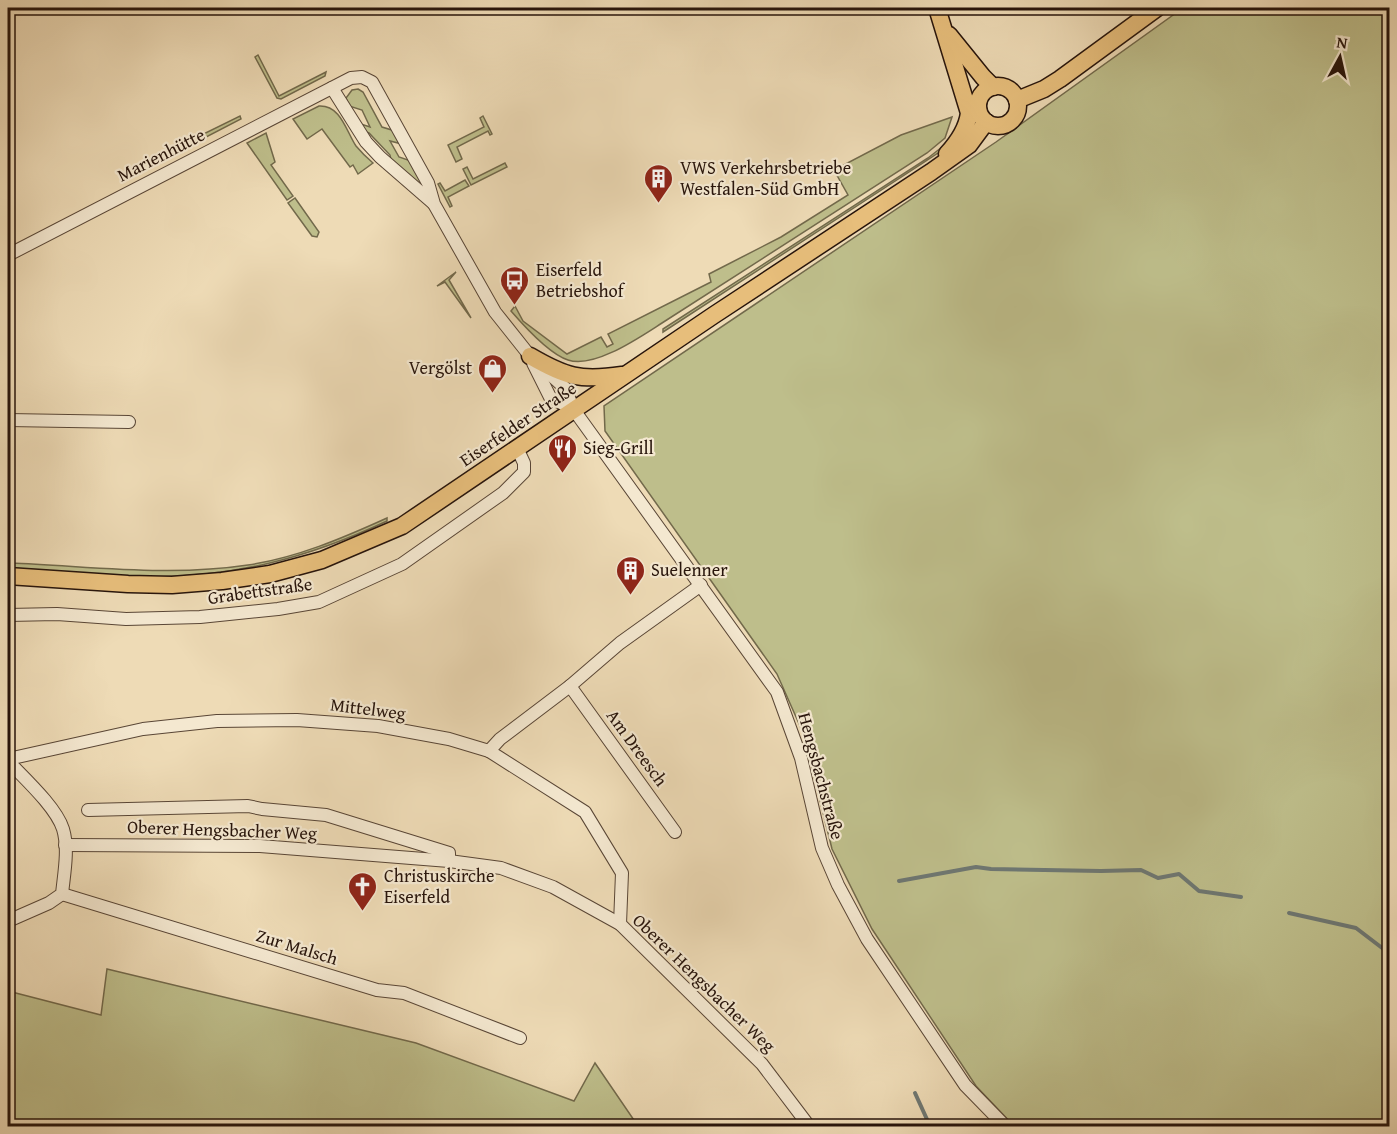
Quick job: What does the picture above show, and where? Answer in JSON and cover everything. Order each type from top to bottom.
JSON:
[{"type":"main road","points":[[930,172],[957,142],[968,123],[969,113],[937,8]]},
{"type":"main road","points":[[1017,100],[1044,89],[1060,79],[1157,8]]},
{"type":"main road","points":[[945,30],[983,77],[987,91],[978,106],[982,118],[986,123],[1002,126],[1012,120],[1017,111],[1017,100],[1011,92],[1005,88],[987,91]]},
{"type":"main road","name":"Eiserfelder Straße","points":[[8,576],[128,584],[172,585],[222,581],[281,571],[322,560],[402,526],[930,172],[969,145],[986,123]]},
{"type":"main road","points":[[530,356],[558,372],[574,377],[599,378],[626,375]]},
{"type":"street","name":"Marienhütte","points":[[8,255],[357,77],[372,82],[428,183],[434,204],[495,312],[530,356],[565,388],[574,410]]},
{"type":"street","name":"Marienhütte","points":[[332,88],[360,133],[373,149],[434,204]]},
{"type":"street","name":"Hengsbachstraße","points":[[574,410],[777,692],[801,758],[815,825],[827,864],[867,939],[965,1085],[1005,1126]]},
{"type":"street","points":[[8,420],[129,422]]},
{"type":"street","name":"Grabettstraße","points":[[8,615],[57,614],[126,619],[200,617],[278,609],[319,602],[402,564],[503,493],[524,472],[524,463],[517,448]]},
{"type":"street","points":[[489,751],[500,739],[570,686],[620,643],[701,585]]},
{"type":"street","name":"Am Dreesch","points":[[570,686],[675,832]]},
{"type":"street","name":"Mittelweg","points":[[8,760],[142,729],[217,721],[286,720],[378,726],[449,739],[489,751],[585,812],[622,873],[620,924]]},
{"type":"street","points":[[8,760],[35,789],[56,817],[63,829],[65,845],[62,894],[49,903],[8,921]]},
{"type":"street","name":"Oberer Hengsbacher Weg","points":[[87,810],[248,806],[327,815],[449,853],[449,861]]},
{"type":"street","name":"Oberer Hengsbacher Weg","points":[[65,845],[260,846],[449,861],[501,868],[553,887],[620,924],[762,1064],[809,1126]]},
{"type":"street","name":"Zur Malsch","points":[[62,894],[377,990],[404,993],[520,1038]]},
{"type":"green space","points":[[1183,8],[1389,8],[1389,1126],[1014,1126],[976,1086],[872,929],[832,849],[804,735],[777,674],[605,431],[604,406],[996,142]]},
{"type":"green space","points":[[258,55],[279,96],[326,72],[325,76],[281,99],[277,98],[255,57]]},
{"type":"green space","points":[[358,89],[363,92],[382,127],[395,131],[402,144],[390,141],[399,157],[411,161],[424,188],[391,160],[390,155],[369,133],[363,131],[358,123],[370,127],[362,110],[349,106],[346,98],[352,90]]},
{"type":"green space","points":[[319,106],[338,114],[356,146],[373,163],[358,174],[353,165],[350,167],[322,129],[307,139],[293,119]]},
{"type":"green space","points":[[240,116],[241,119],[185,148],[183,144]]},
{"type":"green space","points":[[483,116],[492,134],[490,135],[488,131],[457,147],[462,159],[456,162],[448,145],[484,127],[480,118]]},
{"type":"green space","points":[[952,117],[945,138],[927,153],[642,336],[603,356],[579,362],[561,357],[537,339],[511,311],[515,306],[523,321],[567,354],[601,337],[607,347],[613,344],[608,334],[711,282],[709,274],[781,237],[848,195],[834,170],[901,135]]},
{"type":"green space","points":[[266,133],[275,162],[271,165],[293,196],[287,200],[247,143]]},
{"type":"green space","points":[[951,140],[944,149],[926,161],[663,332],[663,329],[928,158]]},
{"type":"green space","points":[[505,163],[507,167],[471,185],[463,169],[467,167],[473,179]]},
{"type":"green space","points":[[465,180],[469,186],[448,197],[452,206],[450,207],[438,184],[440,183],[445,191]]},
{"type":"green space","points":[[295,198],[319,232],[317,237],[312,236],[288,203]]},
{"type":"green space","points":[[456,272],[449,280],[471,318],[445,282],[437,286]]},
{"type":"green space","points":[[387,518],[387,521],[328,546],[269,563],[208,574],[144,577],[8,568],[8,563],[129,570],[189,570],[248,565],[284,558],[336,540]]},
{"type":"green space","points":[[107,969],[416,1043],[574,1101],[595,1063],[638,1126],[8,1126],[8,991],[101,1015]]},
{"type":"waterway","points":[[899,881],[976,867],[1141,870],[1158,878],[1179,874],[1199,891],[1241,897]]},
{"type":"waterway","points":[[1289,913],[1356,928],[1390,954]]},
{"type":"waterway","points":[[915,1093],[930,1126]]},
{"type":"place","name":"VWS Verkehrsbetriebe Westfalen-Süd GmbH","points":[[659,204]]},
{"type":"place","name":"Eiserfeld Betriebshof","points":[[515,306]]},
{"type":"place","name":"Vergölst","points":[[493,394]]},
{"type":"place","name":"Sieg-Grill","points":[[562,474]]},
{"type":"place","name":"Suelenner","points":[[630,596]]},
{"type":"place","name":"Christuskirche Eiserfeld","points":[[363,912]]}]
